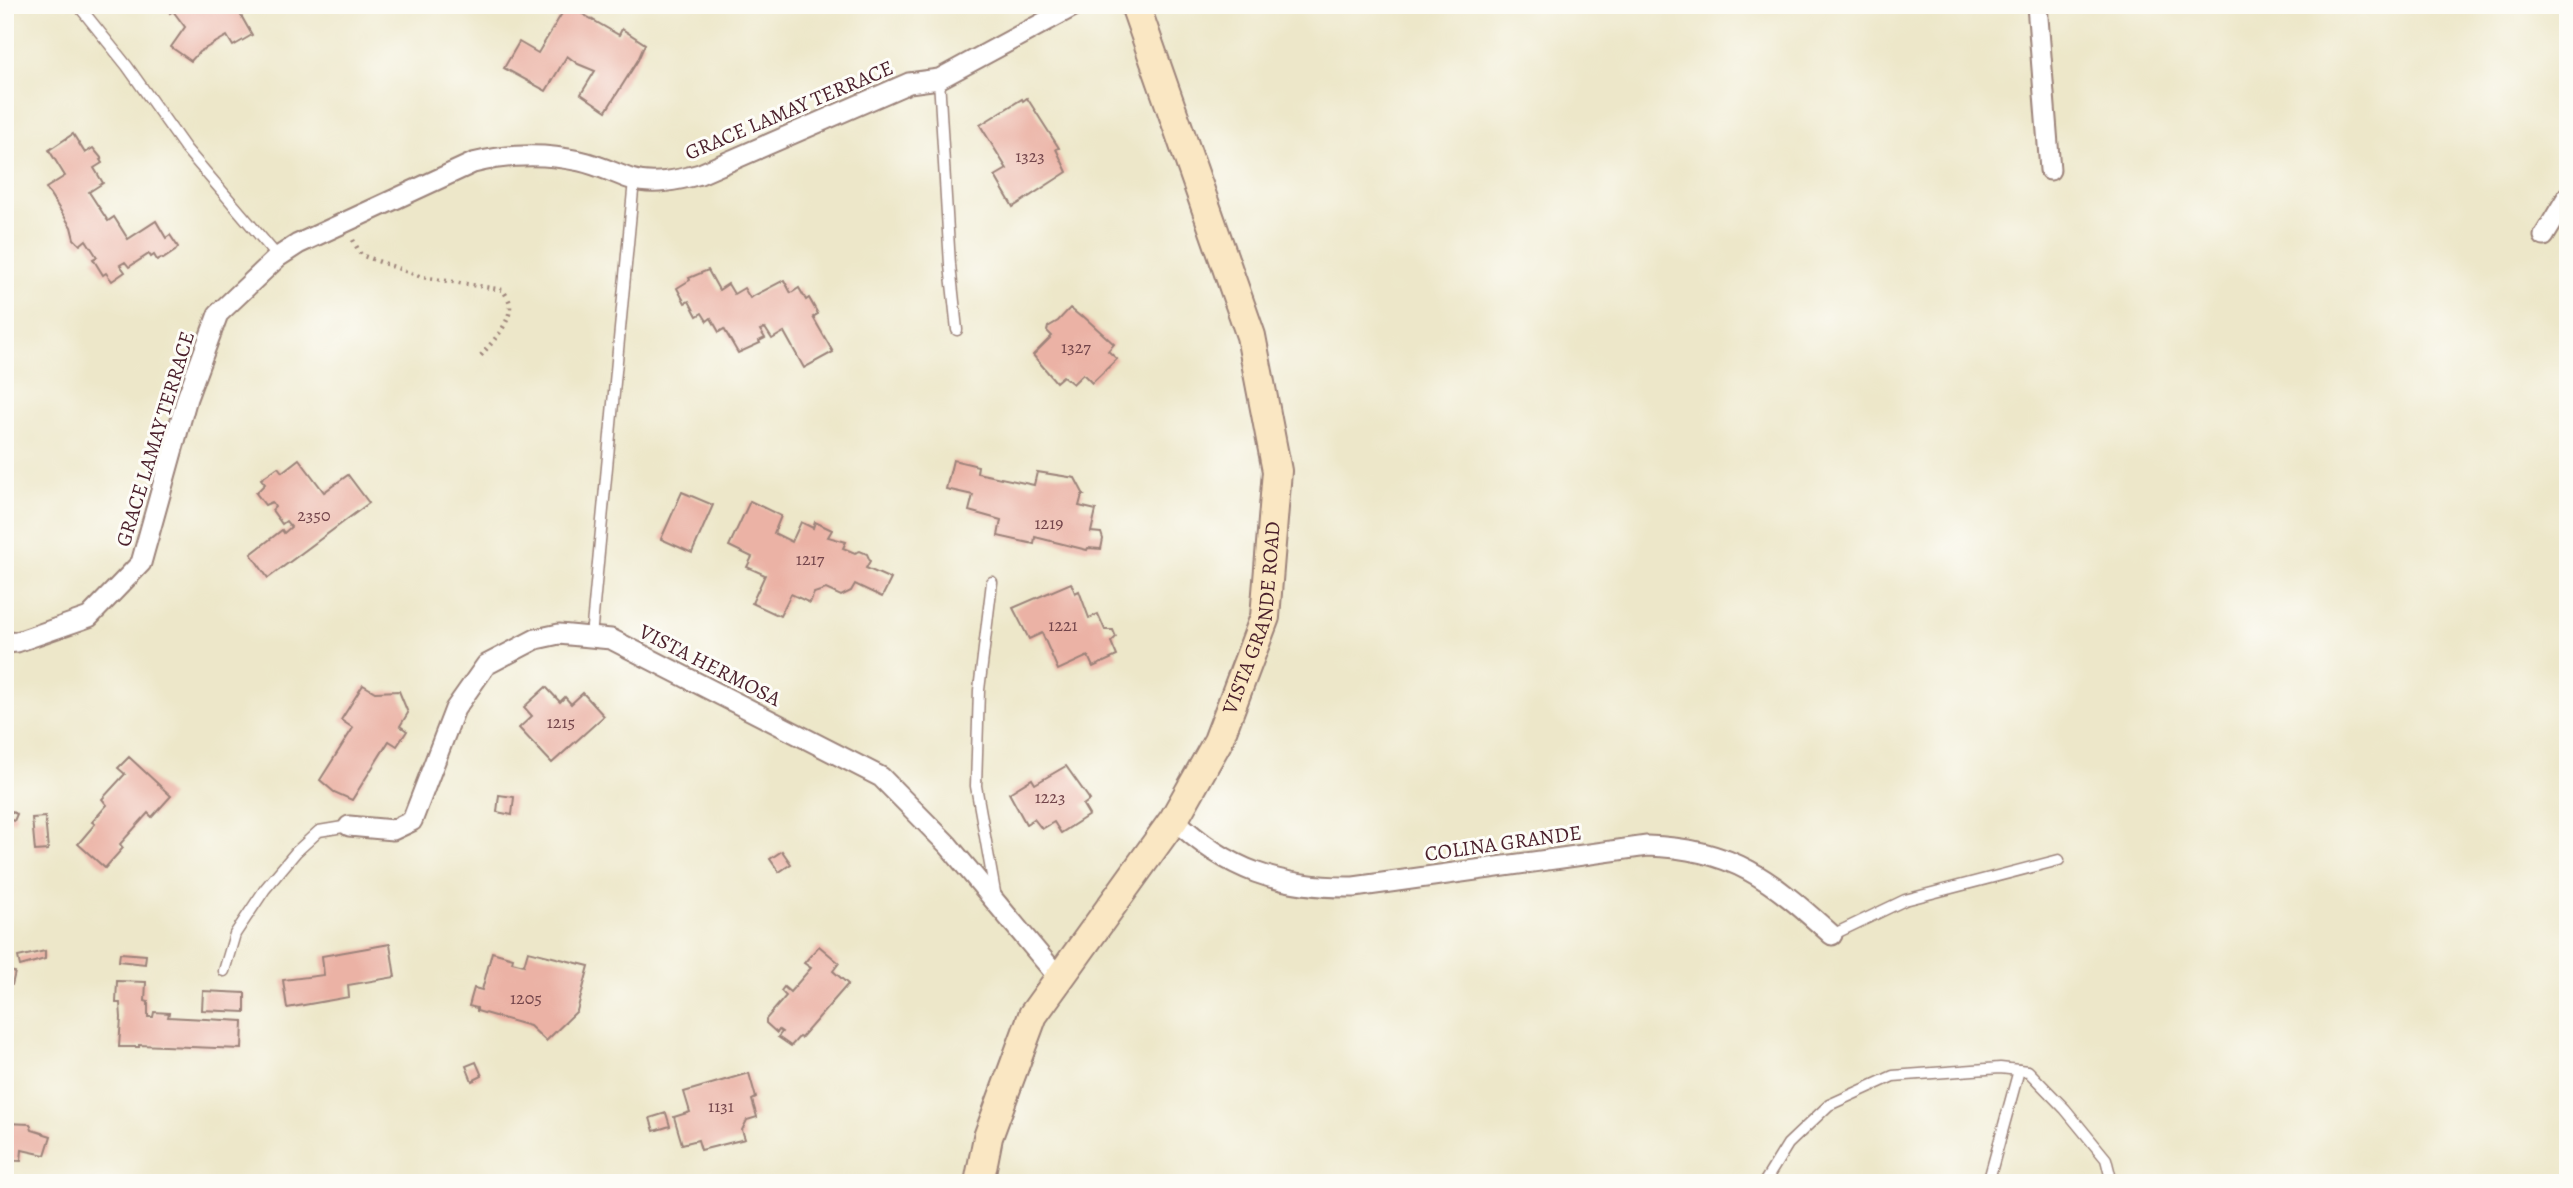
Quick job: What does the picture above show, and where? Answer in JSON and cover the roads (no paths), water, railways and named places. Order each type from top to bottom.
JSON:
[{"type":"street","name":"GRACE LAMAY TERRACE","points":[[5,643],[17,642],[89,617],[141,563],[187,398],[218,314],[278,257],[298,244],[473,163],[500,156],[553,156],[581,161],[634,180],[667,181],[701,174],[909,83],[939,79],[1076,5]]},
{"type":"street","name":"VISTA GRANDE ROAD","points":[[979,1183],[988,1137],[1033,1015],[1174,819],[1218,741],[1265,617],[1277,471],[1251,336],[1135,5]]},
{"type":"street","points":[[2037,5],[2050,170]]},
{"type":"street","points":[[2544,236],[2568,196]]},
{"type":"street","name":"VISTA HERMOSA","points":[[349,826],[394,830],[412,821],[455,709],[486,665],[536,639],[559,634],[611,639],[881,777],[948,845],[1059,978]]},
{"type":"street","name":"COLINA GRANDE","points":[[1174,819],[1207,848],[1247,870],[1272,879],[1326,887],[1354,887],[1647,846],[1687,849],[1729,860],[1769,881],[1832,935]]},
{"type":"lane","points":[[78,5],[127,66],[186,149],[278,257]]},
{"type":"lane","points":[[939,79],[950,265],[957,330]]},
{"type":"lane","points":[[591,637],[634,180]]},
{"type":"lane","points":[[992,582],[979,690],[976,786],[997,902]]},
{"type":"lane","points":[[224,971],[235,934],[265,889],[296,852],[319,831],[349,826]]},
{"type":"lane","points":[[1832,935],[1905,900],[2059,860]]},
{"type":"lane","points":[[1764,1183],[1788,1144],[1829,1105],[1893,1076],[2000,1068],[2024,1071],[2065,1110],[2106,1159],[2112,1183]]},
{"type":"lane","points":[[1988,1183],[2024,1071]]}]
